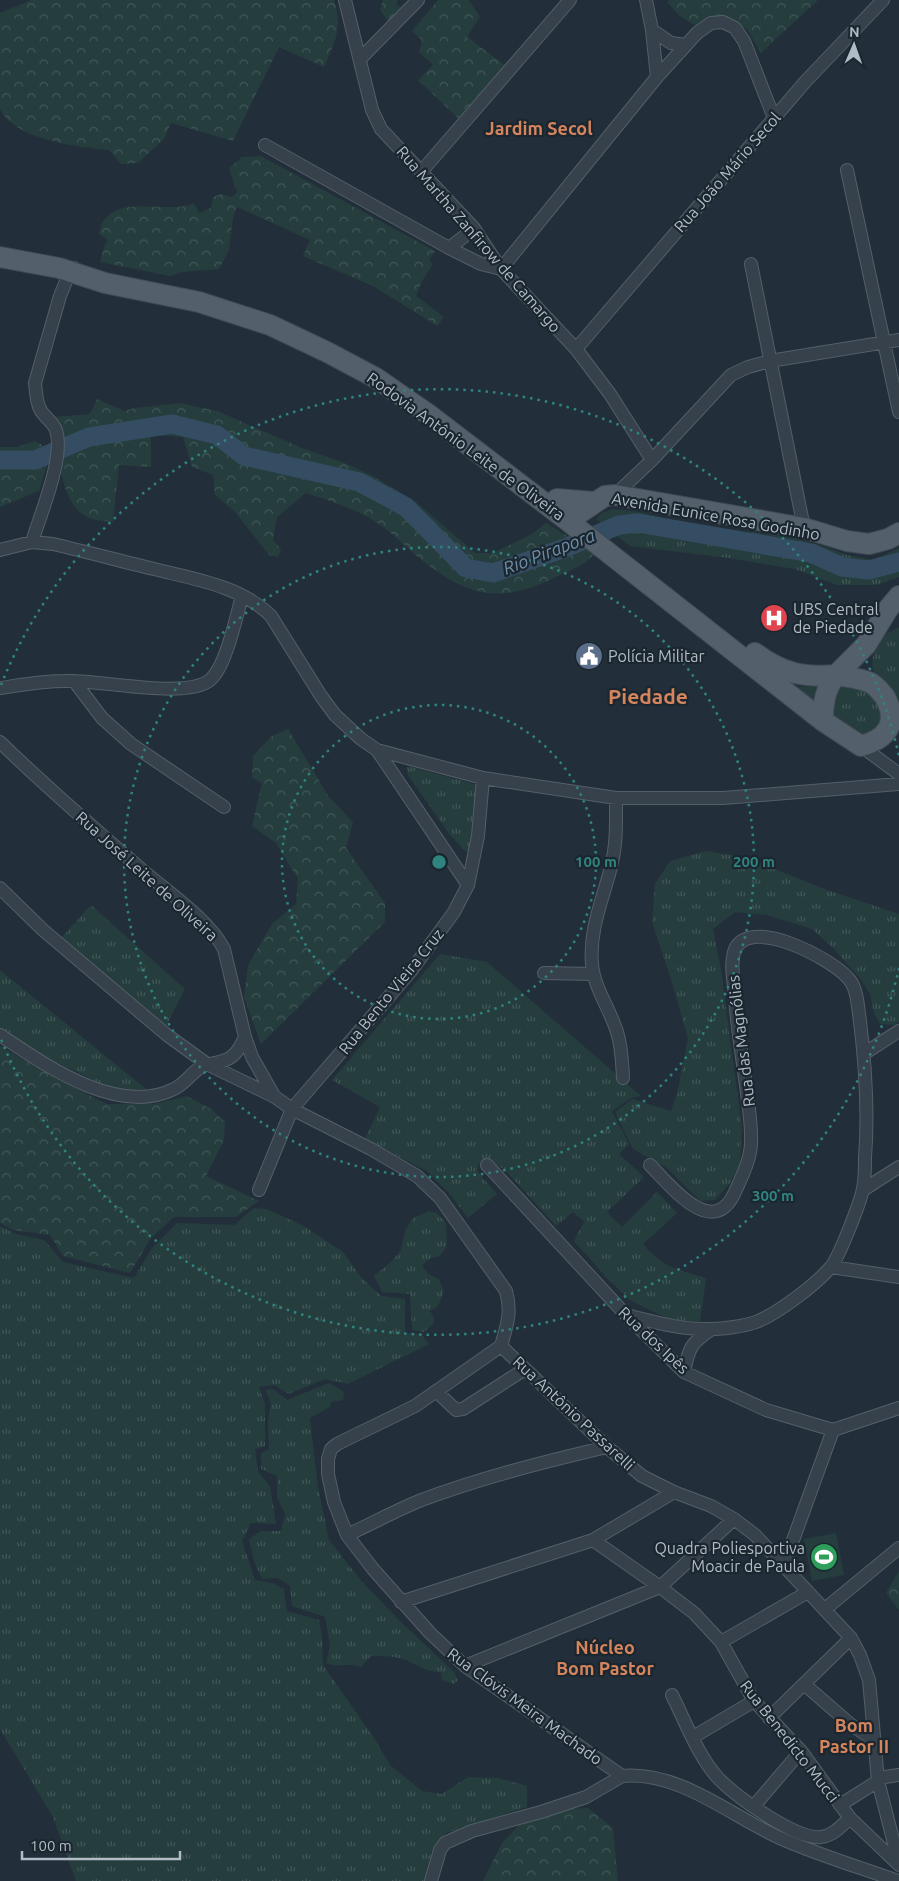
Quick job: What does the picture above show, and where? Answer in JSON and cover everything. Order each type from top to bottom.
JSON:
[{"type":"main road","name":"Rodovia Antônio Leite de Oliveira","points":[[0,257],[68,270],[105,283],[199,302],[270,325],[327,352],[384,383],[771,664],[786,672],[854,678],[871,683]]},
{"type":"main road","name":"Rodovia Antônio Leite de Oliveira","points":[[68,270],[96,268],[193,289],[272,313],[330,339],[384,369],[434,404],[557,499],[575,520]]},
{"type":"main road","name":"Avenida Eunice Rosa Godinho","points":[[575,520],[593,502],[604,496],[615,495],[804,528],[847,541],[868,544],[888,539],[899,533]]},
{"type":"main road","points":[[557,499],[593,502]]},
{"type":"main road","name":"Rodovia Antônio Leite de Oliveira","points":[[609,546],[777,685],[824,721],[861,746]]},
{"type":"main road","points":[[777,685],[828,676],[866,645],[895,606]]},
{"type":"main road","points":[[861,746],[884,737],[892,728],[897,718],[891,703],[871,683],[866,665],[866,645]]},
{"type":"main road","points":[[824,721],[823,706],[830,682],[828,676]]},
{"type":"street","name":"Rua Martha Zanfirow de Camargo","points":[[345,0],[361,58],[372,110],[381,129],[473,227],[501,269],[576,349],[610,394],[652,460]]},
{"type":"street","points":[[361,58],[418,0]]},
{"type":"street","points":[[421,172],[570,0]]},
{"type":"street","points":[[646,0],[652,30],[657,77]]},
{"type":"street","name":"Rua João Mário Secol","points":[[576,349],[774,118],[883,0]]},
{"type":"street","points":[[265,145],[449,248],[481,264],[501,269],[657,77],[696,33],[711,23],[723,22],[735,28],[744,40],[774,118]]},
{"type":"street","points":[[652,30],[671,43],[686,45]]},
{"type":"street","points":[[847,170],[899,412]]},
{"type":"street","points":[[449,248],[473,227]]},
{"type":"street","points":[[751,264],[804,528]]},
{"type":"street","points":[[32,542],[55,467],[58,446],[56,430],[40,410],[35,383],[68,270]]},
{"type":"street","points":[[615,495],[652,460],[732,375],[748,367],[770,361],[899,340]]},
{"type":"street","points":[[0,550],[32,542],[53,544],[199,581],[242,596],[262,607],[271,616],[320,696],[335,715],[361,739],[377,750],[483,778],[616,798],[723,798],[899,784]]},
{"type":"street","points":[[0,688],[74,681],[166,689],[198,687],[211,679],[222,662],[242,596]]},
{"type":"street","points":[[74,681],[102,718],[131,744],[224,808]]},
{"type":"street","name":"Rua José Leite de Oliveira","points":[[0,742],[93,828],[195,915],[220,940],[235,988],[245,1038],[259,1072],[274,1097]]},
{"type":"street","name":"Rodovia Antônio Leite de Oliveira","points":[[861,746],[899,774]]},
{"type":"street","points":[[377,750],[468,885]]},
{"type":"street","name":"Rua Bento Vieira Cruz","points":[[259,1190],[292,1109],[411,971],[454,912],[468,885],[478,836],[483,778]]},
{"type":"street","points":[[616,798],[615,842],[612,866],[594,926],[592,962],[593,974],[617,1032],[622,1054],[623,1078]]},
{"type":"street","name":"Rua Antônio Passarelli","points":[[0,888],[43,930],[167,1035],[207,1064],[274,1097],[292,1109],[370,1149],[417,1176],[440,1198],[506,1291],[510,1304],[509,1316],[501,1346],[607,1447],[642,1476],[674,1492],[711,1506],[734,1519],[755,1536],[825,1609],[851,1638],[860,1655],[868,1680],[878,1779],[899,1864]]},
{"type":"street","name":"Rua das Magnólias","points":[[626,1315],[670,1327],[712,1329],[756,1322],[789,1304],[831,1267],[848,1232],[863,1190],[868,1124],[865,1053],[856,994],[849,978],[822,959],[784,941],[758,935],[745,938],[735,948],[732,961],[752,1145],[747,1166],[732,1200],[719,1210],[704,1212],[689,1204],[650,1165]]},
{"type":"street","points":[[544,973],[593,974]]},
{"type":"street","points":[[865,1053],[899,1031]]},
{"type":"street","points":[[0,1035],[44,1064],[92,1087],[127,1096],[146,1096],[174,1089],[195,1071],[207,1064],[221,1062],[236,1054],[245,1038]]},
{"type":"street","name":"Rua dos Ipês","points":[[487,1165],[626,1315],[684,1372],[766,1410],[833,1430]]},
{"type":"street","points":[[863,1190],[899,1167]]},
{"type":"street","points":[[831,1267],[899,1276]]},
{"type":"street","points":[[684,1372],[688,1353],[695,1340],[712,1329]]},
{"type":"street","name":"Rua Clóvis Meira Machado","points":[[501,1346],[415,1406],[337,1444],[331,1449],[328,1459],[328,1474],[334,1502],[347,1535],[373,1569],[430,1633],[465,1666],[622,1776]]},
{"type":"street","points":[[436,1391],[456,1410],[463,1409],[525,1369]]},
{"type":"street","points":[[784,1566],[833,1430],[899,1408]]},
{"type":"street","points":[[347,1535],[418,1502],[467,1484],[546,1461],[607,1447]]},
{"type":"street","points":[[401,1602],[593,1540],[674,1492]]},
{"type":"street","points":[[465,1666],[660,1587],[734,1519]]},
{"type":"street","name":"Rua Benedicto Mucci","points":[[593,1540],[694,1613],[721,1642],[754,1701],[801,1752],[850,1818],[899,1864]]},
{"type":"street","points":[[825,1609],[899,1548]]},
{"type":"street","points":[[721,1642],[808,1592]]},
{"type":"street","points":[[769,1718],[851,1638]]},
{"type":"street","points":[[804,1684],[850,1724],[874,1740]]},
{"type":"street","points":[[672,1695],[705,1759],[719,1779],[754,1806],[787,1828],[820,1837],[832,1834],[850,1818]]},
{"type":"street","points":[[693,1737],[754,1701]]},
{"type":"street","points":[[754,1806],[801,1752]]},
{"type":"street","points":[[431,1881],[440,1850],[445,1843],[472,1831],[541,1812],[586,1797],[622,1776],[638,1775],[671,1783],[696,1793],[780,1838],[898,1881]]},
{"type":"street","points":[[840,1805],[878,1779],[899,1775]]},
{"type":"green space","points":[[31,0],[334,0],[337,10],[338,27],[324,67],[279,47],[233,141],[171,123],[164,139],[138,163],[121,164],[109,150],[65,144],[33,135],[8,120],[0,109],[0,13]]},
{"type":"green space","points":[[383,0],[398,0],[396,5],[406,8],[390,24],[380,10]]},
{"type":"green space","points":[[438,0],[469,0],[480,17],[467,37],[506,66],[460,120],[418,80],[433,65],[419,52],[422,40],[412,31]]},
{"type":"green space","points":[[669,0],[818,0],[761,53],[747,29],[724,17],[707,19],[696,26],[680,16],[667,2]]},
{"type":"green space","points":[[261,156],[435,251],[429,260],[433,264],[422,281],[416,296],[444,317],[437,326],[373,286],[303,256],[310,240],[237,207],[233,218],[229,250],[219,269],[182,272],[170,276],[100,262],[108,240],[99,234],[100,229],[103,221],[113,212],[135,206],[173,207],[194,203],[199,213],[211,208],[213,197],[221,194],[232,197],[237,192],[229,168],[242,157]]},
{"type":"green space","points":[[97,399],[124,411],[179,403],[217,411],[373,476],[416,502],[475,553],[493,553],[532,534],[546,523],[595,553],[576,568],[533,587],[514,592],[480,592],[448,578],[431,567],[371,519],[344,506],[306,493],[277,517],[273,539],[281,550],[278,557],[269,555],[235,512],[215,495],[213,475],[192,467],[183,437],[151,435],[151,467],[119,465],[113,522],[93,519],[77,510],[65,486],[61,472],[54,417],[90,414]]},
{"type":"green space","points":[[35,441],[46,447],[49,458],[39,491],[0,507],[0,447],[17,447]]},
{"type":"green space","points":[[613,509],[640,512],[673,521],[716,528],[791,537],[847,555],[873,560],[899,548],[899,577],[877,585],[837,585],[795,569],[729,558],[630,546],[596,519],[602,513]]},
{"type":"green space","points":[[899,628],[899,706],[877,678],[872,662],[878,645],[883,638],[889,632]]},
{"type":"green space","points":[[825,685],[820,710],[790,687]]},
{"type":"green space","points":[[840,685],[869,687],[889,718],[869,738],[848,728],[830,713],[830,697]]},
{"type":"green space","points":[[288,729],[329,797],[353,822],[346,848],[385,903],[385,922],[261,1044],[244,997],[248,965],[272,924],[296,904],[298,879],[276,843],[252,826],[262,783],[252,778],[253,756],[272,736]]},
{"type":"green space","points":[[407,766],[478,785],[471,851],[466,852],[450,835],[408,775]]},
{"type":"green space","points":[[706,851],[748,858],[824,889],[899,914],[899,1022],[894,1025],[880,1024],[874,1013],[870,994],[858,976],[833,948],[812,929],[767,915],[735,912],[713,929],[721,970],[742,1128],[740,1163],[730,1183],[715,1200],[700,1201],[667,1168],[633,1149],[615,1112],[632,1099],[671,1111],[677,1094],[688,1038],[652,922],[655,884],[670,861]]},
{"type":"green space","points":[[91,905],[185,989],[165,1028],[62,937]]},
{"type":"green space","points":[[440,954],[487,962],[641,1096],[631,1098],[612,1111],[629,1144],[619,1154],[644,1177],[607,1212],[622,1227],[657,1192],[677,1213],[643,1244],[658,1259],[672,1267],[706,1278],[700,1323],[668,1319],[630,1300],[606,1277],[574,1241],[584,1222],[573,1212],[556,1226],[505,1170],[490,1161],[480,1162],[477,1171],[497,1194],[468,1218],[448,1192],[427,1171],[365,1139],[380,1107],[332,1080]]},
{"type":"green space","points":[[0,970],[147,1090],[116,1091],[39,1054],[0,1029]]},
{"type":"green space","points":[[0,1046],[64,1083],[107,1104],[154,1104],[187,1096],[211,1109],[225,1122],[224,1140],[206,1176],[259,1201],[236,1217],[174,1217],[151,1238],[130,1273],[63,1256],[50,1235],[13,1230],[0,1223]]},
{"type":"green space","points":[[254,1208],[266,1209],[304,1226],[343,1252],[360,1276],[381,1296],[405,1299],[405,1333],[421,1334],[429,1344],[348,1384],[325,1379],[289,1394],[274,1385],[259,1387],[265,1404],[265,1446],[255,1449],[258,1472],[270,1486],[276,1524],[251,1523],[242,1541],[255,1580],[272,1583],[284,1589],[287,1611],[319,1620],[323,1665],[372,1735],[390,1765],[422,1791],[442,1794],[468,1777],[498,1778],[527,1786],[527,1807],[446,1833],[432,1850],[424,1881],[76,1881],[53,1817],[0,1729],[0,1226],[16,1234],[44,1240],[63,1262],[134,1278],[152,1248],[177,1223],[234,1225]]},
{"type":"green space","points":[[429,1211],[437,1213],[446,1223],[447,1246],[440,1256],[431,1258],[422,1265],[428,1274],[439,1279],[444,1291],[438,1306],[430,1311],[434,1318],[434,1323],[424,1332],[412,1330],[410,1294],[382,1292],[374,1276],[392,1261],[401,1250],[405,1231],[413,1218]]},
{"type":"green space","points":[[329,1383],[344,1392],[343,1400],[331,1402],[330,1407],[310,1418],[318,1487],[329,1540],[363,1583],[454,1672],[458,1680],[454,1684],[442,1680],[441,1672],[430,1671],[397,1657],[371,1656],[361,1667],[326,1663],[330,1645],[325,1617],[292,1606],[290,1586],[278,1578],[262,1579],[254,1561],[249,1539],[261,1531],[281,1531],[285,1514],[277,1497],[277,1476],[261,1469],[261,1453],[269,1450],[268,1420],[271,1403],[265,1390],[273,1389],[287,1400]]},
{"type":"green space","name":"Quadra Poliesportiva Moacir de Paula","points":[[836,1533],[844,1575],[812,1581],[804,1539]]},
{"type":"green space","points":[[899,1571],[899,1610],[886,1593]]},
{"type":"green space","points":[[588,1808],[613,1828],[618,1881],[483,1881],[502,1843],[519,1825],[569,1809]]},
{"type":"waterway","name":"Rio Pirapora","points":[[0,460],[35,460],[89,437],[172,424],[217,435],[244,456],[359,482],[406,507],[466,568],[493,573],[565,548],[619,525],[638,523],[811,553],[842,567],[869,570],[899,562]]},
{"type":"place","name":"UBS Central de Piedade","points":[[774,618]]},
{"type":"place","name":"Polícia Militar","points":[[589,656]]},
{"type":"place","name":"Quadra Poliesportiva Moacir de Paula","points":[[824,1557]]},
{"type":"district","name":"Jardim Secol","points":[[539,129]]},
{"type":"district","name":"Piedade","points":[[648,697]]},
{"type":"district","name":"Núcleo Bom Pastor","points":[[605,1658]]},
{"type":"district","name":"Bom Pastor II","points":[[854,1736]]}]
